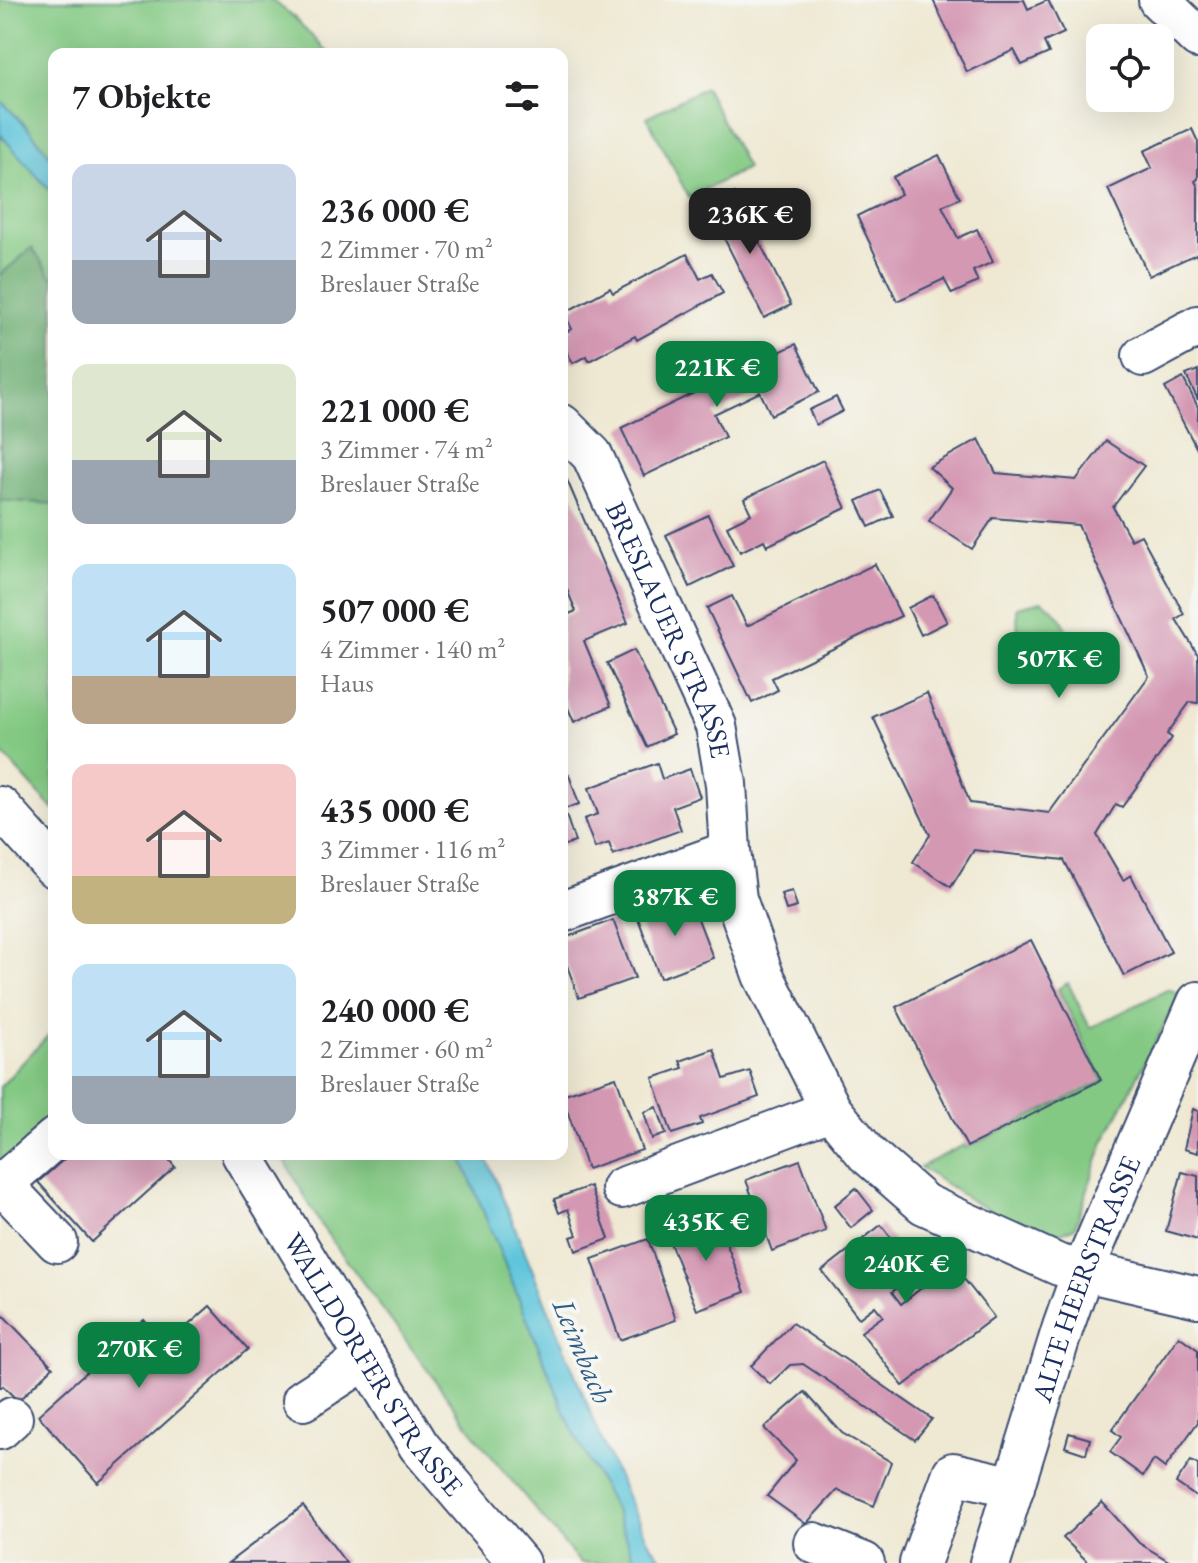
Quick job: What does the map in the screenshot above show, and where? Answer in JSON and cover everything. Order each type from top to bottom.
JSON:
[{"type":"street","points":[[1159,0],[1198,38]]},
{"type":"street","points":[[1143,356],[1198,326]]},
{"type":"street","name":"BRESLAUER STRASSE","points":[[568,431],[592,455],[716,726],[726,784],[736,899],[763,975],[831,1110],[867,1154],[924,1204],[1041,1259],[1198,1297]]},
{"type":"street","points":[[0,807],[48,860]]},
{"type":"street","points":[[568,910],[730,851]]},
{"type":"street","name":"ALTE HEERSTRASSE","points":[[990,1563],[1083,1271],[1198,1002]]},
{"type":"street","points":[[622,1188],[831,1110]]},
{"type":"street","points":[[48,1144],[2,1184],[57,1242]]},
{"type":"street","name":"WALLDORFER STRASSE","points":[[246,1160],[419,1446],[519,1563]]},
{"type":"street","points":[[303,1400],[366,1359]]},
{"type":"street","points":[[920,1563],[953,1473],[1014,1487]]},
{"type":"street","points":[[814,1543],[864,1563]]},
{"type":"green space","points":[[0,0],[272,0],[294,17],[323,48],[48,48],[48,153],[0,100]]},
{"type":"green space","points":[[705,87],[747,168],[689,198],[647,117]]},
{"type":"green space","points":[[0,134],[48,188],[48,272],[32,248],[0,275]]},
{"type":"green space","points":[[32,248],[48,272],[48,504],[0,500],[0,275]]},
{"type":"green space","points":[[0,500],[48,504],[48,803],[0,751]]},
{"type":"green space","points":[[1042,601],[1058,614],[1066,634],[1062,662],[1050,671],[1031,663],[1018,640],[1017,607]]},
{"type":"green space","points":[[1068,983],[1090,1028],[1169,989],[1180,994],[1103,1144],[1075,1227],[1048,1239],[973,1202],[920,1167],[1103,1081],[1058,989]]},
{"type":"green space","points":[[48,1035],[48,1131],[0,1177],[0,1087]]},
{"type":"green space","points":[[284,1160],[462,1160],[571,1427],[615,1510],[632,1553],[640,1563],[580,1563],[487,1451],[322,1227]]},
{"type":"water","points":[[0,100],[48,153],[48,188],[0,134]]},
{"type":"water","points":[[462,1160],[487,1160],[610,1460],[648,1541],[665,1563],[640,1563],[632,1553],[615,1510],[571,1427]]},
{"type":"building","points":[[933,0],[1024,0],[1028,9],[1048,0],[1064,33],[1044,42],[1049,53],[1022,65],[1014,50],[967,72]]},
{"type":"building","points":[[1192,129],[1198,142],[1198,179],[1195,181],[1198,187],[1198,259],[1196,254],[1149,276],[1108,189],[1152,168],[1144,151]]},
{"type":"building","points":[[939,155],[960,198],[942,206],[958,238],[977,229],[993,262],[973,271],[978,282],[952,294],[944,279],[897,301],[857,216],[901,194],[893,177]]},
{"type":"building","points":[[735,193],[791,305],[764,318],[708,206]]},
{"type":"building","points":[[687,254],[700,279],[712,273],[723,293],[637,340],[635,336],[589,361],[587,356],[573,363],[568,354],[568,331],[572,329],[568,311],[610,288],[613,293]]},
{"type":"building","points":[[796,344],[819,392],[771,415],[760,392],[714,414],[725,437],[644,476],[621,428]]},
{"type":"building","points":[[1198,370],[1198,400],[1186,375]]},
{"type":"building","points":[[1183,378],[1198,407],[1198,451],[1165,388]]},
{"type":"building","points":[[836,397],[843,411],[816,425],[809,410]]},
{"type":"building","points":[[979,439],[996,473],[1076,480],[1106,441],[1144,466],[1113,507],[1131,540],[1141,535],[1184,614],[1176,619],[1198,655],[1198,703],[1190,702],[1167,734],[1172,738],[1122,807],[1116,804],[1097,835],[1123,880],[1131,875],[1171,952],[1124,976],[1064,860],[974,850],[951,887],[913,862],[930,835],[873,717],[927,693],[970,803],[1049,813],[1149,676],[1078,525],[993,518],[972,549],[929,521],[952,488],[929,467]]},
{"type":"building","points":[[823,460],[846,508],[767,546],[764,540],[740,552],[727,526],[751,514],[744,499]]},
{"type":"building","points":[[568,482],[628,623],[584,641],[611,706],[574,722],[568,708],[568,614],[576,611],[568,592]]},
{"type":"building","points":[[880,490],[893,516],[869,527],[857,501]]},
{"type":"building","points":[[708,515],[733,566],[690,587],[666,535]]},
{"type":"building","points":[[875,564],[901,616],[772,678],[778,690],[752,703],[707,608],[732,596],[747,626]]},
{"type":"building","points":[[933,595],[947,622],[921,635],[908,608]]},
{"type":"building","points":[[634,650],[674,734],[647,747],[607,663]]},
{"type":"building","points":[[657,763],[662,779],[690,769],[700,797],[673,807],[681,830],[613,855],[609,843],[595,848],[584,819],[598,814],[589,788]]},
{"type":"building","points":[[568,775],[579,804],[568,808]]},
{"type":"building","points":[[568,821],[575,842],[568,844]]},
{"type":"building","points":[[792,891],[797,907],[786,910],[781,894]]},
{"type":"building","points":[[690,898],[713,958],[660,978],[638,918]]},
{"type":"building","points":[[613,920],[635,978],[579,998],[568,968],[568,937]]},
{"type":"building","points":[[1031,940],[1101,1080],[967,1147],[896,1007]]},
{"type":"building","points":[[714,1049],[724,1079],[750,1071],[759,1097],[700,1118],[702,1124],[672,1134],[653,1078],[683,1068],[680,1061]]},
{"type":"building","points":[[616,1077],[642,1150],[587,1169],[568,1113],[568,1093]]},
{"type":"building","points":[[657,1107],[666,1134],[652,1139],[644,1112]]},
{"type":"building","points":[[1193,1109],[1198,1111],[1198,1153],[1184,1149]]},
{"type":"building","points":[[63,1160],[169,1160],[175,1167],[92,1242],[38,1182]]},
{"type":"building","points":[[800,1160],[826,1231],[772,1251],[746,1180]]},
{"type":"building","points":[[1182,1172],[1198,1176],[1198,1240],[1166,1231]]},
{"type":"building","points":[[590,1186],[609,1239],[576,1251],[571,1237],[577,1235],[568,1209],[559,1213],[554,1199]]},
{"type":"building","points":[[856,1188],[873,1210],[851,1228],[834,1206]]},
{"type":"building","points":[[716,1216],[745,1292],[697,1310],[667,1235]]},
{"type":"building","points":[[881,1225],[918,1272],[892,1292],[901,1304],[952,1264],[994,1317],[903,1386],[861,1332],[883,1316],[875,1306],[859,1318],[822,1271]]},
{"type":"building","points":[[648,1239],[676,1320],[620,1340],[592,1259]]},
{"type":"building","points":[[210,1306],[248,1349],[98,1483],[38,1415],[144,1320],[166,1345]]},
{"type":"building","points":[[0,1312],[53,1367],[18,1401],[3,1386],[0,1388]]},
{"type":"building","points":[[792,1323],[932,1419],[915,1440],[803,1364],[790,1365],[770,1384],[751,1366]]},
{"type":"building","points":[[1179,1336],[1198,1350],[1198,1422],[1165,1468],[1154,1460],[1143,1476],[1110,1452],[1121,1437],[1112,1430]]},
{"type":"building","points":[[805,1392],[842,1433],[891,1462],[874,1506],[837,1490],[806,1524],[767,1496],[796,1460],[764,1428]]},
{"type":"building","points":[[1069,1433],[1090,1439],[1086,1454],[1065,1447]]},
{"type":"building","points":[[1191,1461],[1198,1465],[1198,1498],[1176,1483]]},
{"type":"building","points":[[1102,1502],[1139,1543],[1172,1563],[1089,1563],[1063,1538]]},
{"type":"building","points":[[303,1506],[346,1563],[228,1563]]},
{"type":"water label","name":"Leimbach","points":[[583,1351]]}]
